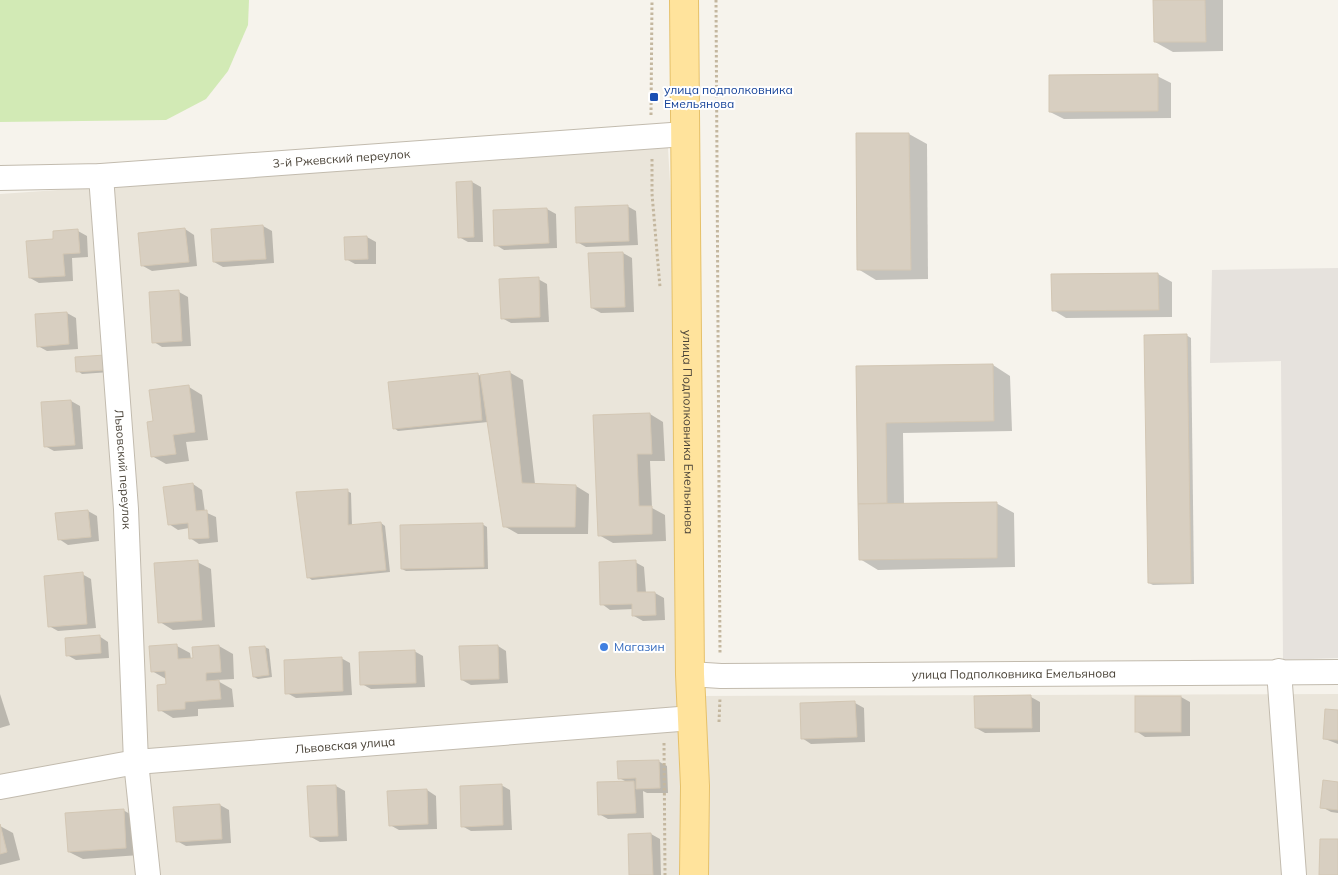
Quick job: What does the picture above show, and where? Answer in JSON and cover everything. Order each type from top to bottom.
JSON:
[{"type":"main road","name":"улица Подполковника Емельянова","points":[[684,0],[690,674],[695,786],[694,875]]},
{"type":"street","name":"3-й Ржевский переулок","points":[[0,178],[101,176],[685,134]]},
{"type":"street","name":"Львовский переулок","points":[[101,176],[126,509],[136,762],[148,875]]},
{"type":"street","points":[[1279,671],[1294,875]]},
{"type":"street","name":"улица Подполковника Емельянова","points":[[690,674],[721,676],[1338,672]]},
{"type":"street","name":"Львовская улица","points":[[0,787],[136,762],[692,718]]},
{"type":"path","points":[[652,0],[652,194],[660,290]]},
{"type":"path","points":[[716,0],[721,676],[718,726]]},
{"type":"path","points":[[664,719],[665,875]]},
{"type":"shaded area","points":[[668,148],[700,696],[1338,694],[1338,875],[0,875],[0,194]]},
{"type":"shaded area","points":[[1338,268],[1338,658],[1283,660],[1281,361],[1210,363],[1212,270]]},
{"type":"green space","points":[[0,0],[249,0],[248,25],[228,71],[206,99],[166,120],[0,122]]},
{"type":"building","points":[[1153,0],[1205,0],[1206,42],[1154,42]]},
{"type":"building","points":[[1158,74],[1158,111],[1049,112],[1049,75]]},
{"type":"building","points":[[856,133],[909,133],[911,270],[857,270]]},
{"type":"building","points":[[472,181],[474,237],[458,238],[456,182]]},
{"type":"building","points":[[628,205],[629,241],[576,243],[575,207]]},
{"type":"building","points":[[547,208],[549,243],[494,246],[493,210]]},
{"type":"building","points":[[263,225],[266,259],[213,262],[211,229]]},
{"type":"building","points":[[185,228],[189,262],[141,266],[138,233]]},
{"type":"building","points":[[78,229],[80,253],[63,254],[65,276],[29,278],[26,241],[53,239],[53,231]]},
{"type":"building","points":[[367,236],[368,259],[345,260],[344,237]]},
{"type":"building","points":[[623,252],[625,307],[591,308],[588,253]]},
{"type":"building","points":[[1158,273],[1159,310],[1052,311],[1051,274]]},
{"type":"building","points":[[539,277],[540,317],[501,319],[499,279]]},
{"type":"building","points":[[179,290],[182,341],[152,343],[149,292]]},
{"type":"building","points":[[67,312],[69,344],[37,347],[35,314]]},
{"type":"building","points":[[1187,334],[1191,583],[1148,583],[1144,335]]},
{"type":"building","points":[[105,355],[106,370],[76,372],[75,357]]},
{"type":"building","points":[[993,364],[994,421],[886,423],[887,503],[858,504],[856,366]]},
{"type":"building","points":[[510,371],[522,483],[576,485],[575,527],[503,527],[480,375]]},
{"type":"building","points":[[478,373],[482,420],[393,429],[388,382]]},
{"type":"building","points":[[189,385],[195,432],[173,435],[176,454],[151,457],[147,422],[153,421],[149,390]]},
{"type":"building","points":[[71,400],[75,445],[44,447],[41,402]]},
{"type":"building","points":[[650,413],[652,454],[637,454],[639,506],[652,506],[652,534],[598,536],[593,415]]},
{"type":"building","points":[[193,483],[196,511],[207,510],[209,538],[189,539],[188,523],[168,525],[163,487]]},
{"type":"building","points":[[348,489],[348,525],[381,522],[386,570],[307,578],[296,492]]},
{"type":"building","points":[[997,502],[997,558],[859,560],[858,504]]},
{"type":"building","points":[[88,510],[91,537],[58,540],[55,513]]},
{"type":"building","points":[[483,523],[484,567],[401,569],[400,525]]},
{"type":"building","points":[[198,560],[202,620],[158,623],[154,563]]},
{"type":"building","points":[[636,560],[637,592],[655,592],[656,615],[632,616],[632,604],[600,605],[599,562]]},
{"type":"building","points":[[83,572],[87,624],[48,627],[44,576]]},
{"type":"building","points":[[100,635],[101,653],[66,656],[65,638]]},
{"type":"building","points":[[177,644],[178,659],[193,658],[192,647],[219,645],[221,672],[206,673],[206,681],[219,680],[221,699],[185,702],[185,709],[158,711],[157,685],[166,684],[165,671],[151,672],[149,646]]},
{"type":"building","points":[[498,645],[499,679],[461,680],[459,646]]},
{"type":"building","points":[[265,646],[269,675],[253,677],[249,647]]},
{"type":"building","points":[[415,650],[416,683],[360,685],[359,652]]},
{"type":"building","points":[[342,657],[343,691],[285,694],[284,660]]},
{"type":"building","points":[[1031,695],[1032,728],[975,728],[974,696]]},
{"type":"building","points":[[1135,696],[1181,696],[1181,732],[1135,732]]},
{"type":"building","points":[[855,701],[857,737],[801,739],[800,703]]},
{"type":"building","points":[[1325,709],[1338,710],[1338,740],[1323,739]]},
{"type":"building","points":[[659,760],[660,788],[636,789],[636,778],[618,779],[617,761]]},
{"type":"building","points":[[1323,780],[1338,782],[1338,810],[1320,808]]},
{"type":"building","points":[[634,781],[636,813],[598,815],[597,782]]},
{"type":"building","points":[[502,784],[503,825],[461,827],[460,786]]},
{"type":"building","points":[[336,785],[338,836],[310,837],[307,786]]},
{"type":"building","points":[[427,789],[428,824],[389,826],[387,791]]},
{"type":"building","points":[[220,804],[222,839],[176,842],[173,807]]},
{"type":"building","points":[[124,809],[126,848],[68,852],[65,813]]},
{"type":"building","points":[[0,824],[7,852],[0,854]]},
{"type":"building","points":[[651,833],[653,875],[629,875],[628,834]]},
{"type":"building","points":[[1320,839],[1338,839],[1338,875],[1319,875]]},
{"type":"place","name":"улица подполковника Емельянова","points":[[654,97]]},
{"type":"place","name":"Магазин","points":[[604,647]]}]
